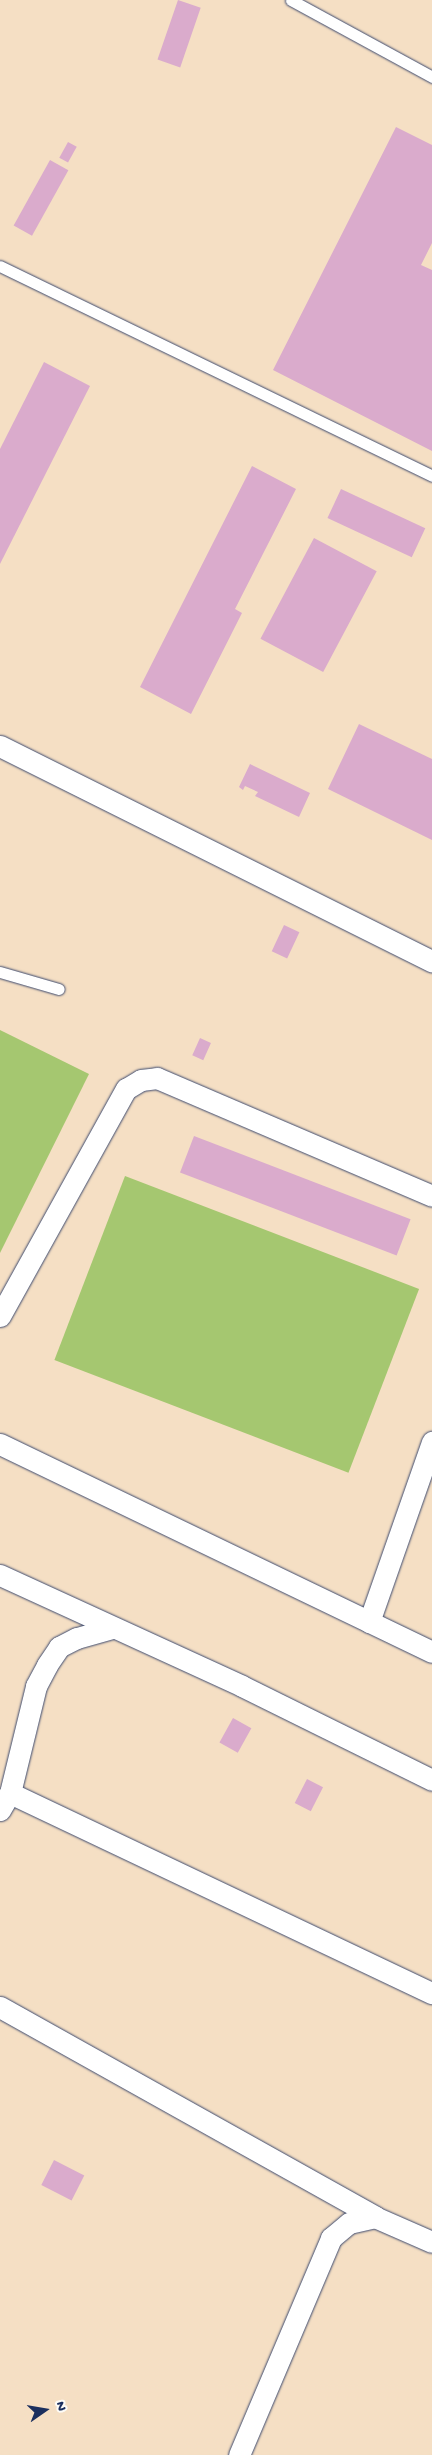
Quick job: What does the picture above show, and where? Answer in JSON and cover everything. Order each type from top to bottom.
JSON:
[{"type":"street","points":[[0,746],[432,961]]},
{"type":"street","points":[[0,1316],[126,1089],[141,1080],[157,1078],[432,1196]]},
{"type":"street","points":[[369,1622],[432,1442]]},
{"type":"street","points":[[0,1444],[432,1652]]},
{"type":"street","points":[[0,1575],[111,1628],[242,1686],[432,1780]]},
{"type":"street","points":[[111,1628],[77,1638],[59,1647],[47,1664],[36,1686],[5,1802],[432,1992]]},
{"type":"street","points":[[0,2007],[375,2217],[432,2242]]},
{"type":"street","points":[[241,2454],[331,2238],[349,2223],[375,2217]]},
{"type":"lane","points":[[291,0],[432,77]]},
{"type":"lane","points":[[0,266],[432,476]]},
{"type":"lane","points":[[0,972],[59,989]]},
{"type":"green space","points":[[0,1030],[89,1074],[0,1253]]},
{"type":"green space","points":[[125,1176],[419,1289],[348,1473],[54,1360]]},
{"type":"building","points":[[178,0],[201,8],[180,67],[157,60]]},
{"type":"building","points":[[396,127],[432,145],[432,243],[421,265],[432,270],[432,451],[273,370]]},
{"type":"building","points":[[68,142],[77,147],[68,163],[59,158]]},
{"type":"building","points":[[50,160],[68,170],[32,236],[14,226]]},
{"type":"building","points":[[44,362],[90,386],[0,564],[0,449]]},
{"type":"building","points":[[252,466],[296,489],[235,609],[242,613],[191,714],[140,687]]},
{"type":"building","points":[[341,489],[425,528],[412,557],[327,518]]},
{"type":"building","points":[[314,538],[377,571],[323,672],[260,639]]},
{"type":"building","points":[[359,724],[432,759],[432,840],[328,789]]},
{"type":"building","points":[[250,764],[310,793],[299,817],[255,796],[258,792],[245,786],[243,790],[239,787]]},
{"type":"building","points":[[284,925],[299,932],[287,958],[272,951]]},
{"type":"building","points":[[200,1038],[211,1043],[203,1060],[192,1055]]},
{"type":"building","points":[[194,1136],[411,1219],[397,1256],[180,1172]]},
{"type":"building","points":[[233,1718],[251,1728],[238,1753],[219,1742]]},
{"type":"building","points":[[307,1779],[323,1787],[311,1811],[295,1803]]},
{"type":"building","points":[[54,2160],[84,2175],[72,2200],[41,2185]]}]
